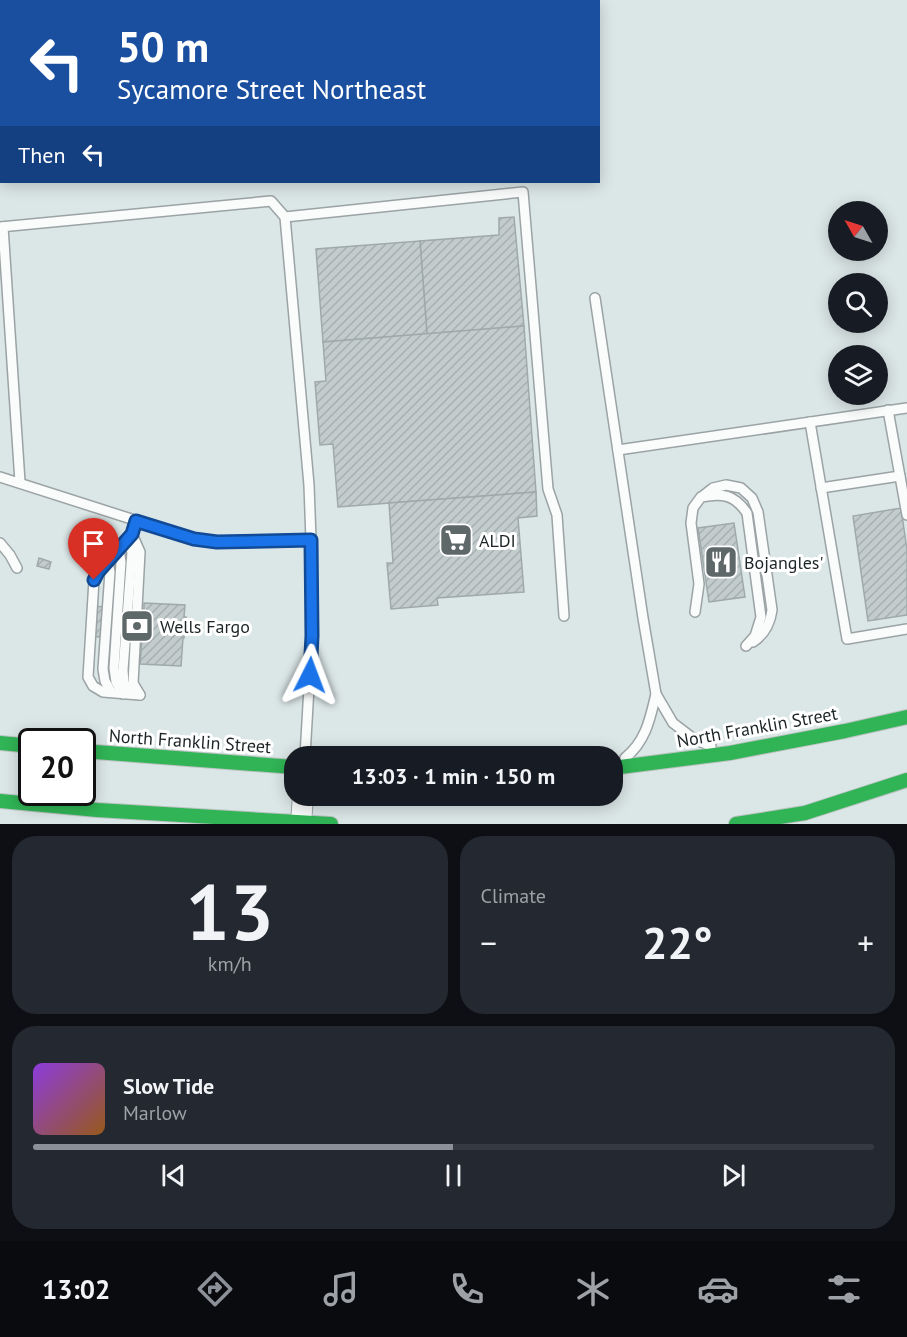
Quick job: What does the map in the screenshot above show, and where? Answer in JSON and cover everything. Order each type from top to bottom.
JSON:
[{"type":"main road","name":"North Franklin Street","points":[[623,767],[730,753],[907,717]]},
{"type":"main road","points":[[0,743],[18,745]]},
{"type":"main road","name":"North Franklin Street","points":[[96,752],[284,766]]},
{"type":"main road","points":[[736,824],[805,813],[907,780]]},
{"type":"main road","points":[[0,801],[97,810],[331,824]]},
{"type":"street","points":[[302,823],[303,806]]},
{"type":"lane","points":[[285,217],[523,192],[548,489],[557,515],[564,616]]},
{"type":"lane","points":[[20,482],[1,227],[271,201],[285,217],[309,485],[312,636],[306,746]]},
{"type":"lane","points":[[595,298],[656,694],[673,723],[694,739],[730,753]]},
{"type":"lane","points":[[618,450],[907,408]]},
{"type":"lane","points":[[888,410],[907,514]]},
{"type":"lane","points":[[810,422],[847,639],[907,629]]},
{"type":"lane","points":[[821,488],[900,476]]},
{"type":"lane","points":[[0,477],[194,539],[217,542],[311,540]]},
{"type":"lane","points":[[695,612],[699,585],[691,523],[693,508],[701,497],[715,494],[728,496],[740,502],[747,513],[761,617],[755,636],[746,646]]},
{"type":"lane","points":[[131,694],[102,692],[93,686],[88,677],[94,580],[98,572],[129,537],[136,521]]},
{"type":"lane","points":[[129,537],[140,552],[131,694]]},
{"type":"lane","points":[[0,543],[17,568]]},
{"type":"lane","points":[[119,549],[121,562],[114,668],[116,682],[131,694]]},
{"type":"lane","points":[[108,561],[110,572],[103,669],[105,681],[111,692]]},
{"type":"lane","points":[[623,759],[643,738],[656,694]]},
{"type":"building","points":[[514,217],[524,326],[427,334],[420,241],[499,235],[499,218]]},
{"type":"building","points":[[420,241],[427,334],[323,342],[316,249]]},
{"type":"building","points":[[524,326],[536,492],[338,507],[333,444],[320,445],[315,382],[326,381],[323,342]]},
{"type":"building","name":"ALDI","points":[[536,492],[537,516],[518,518],[524,592],[437,598],[438,605],[391,609],[387,563],[393,563],[389,503]]},
{"type":"building","points":[[901,508],[907,550],[907,615],[868,621],[853,516]]},
{"type":"building","name":"Bojangles'","points":[[734,523],[745,597],[709,602],[698,528]]},
{"type":"building","points":[[39,558],[51,562],[49,569],[37,566]]},
{"type":"building","name":"Wells Fargo","points":[[144,603],[185,605],[181,666],[140,664],[142,640],[88,636],[90,606],[144,609]]},
{"type":"traffic: fast","points":[[623,767],[730,753],[907,717]]},
{"type":"traffic: fast","points":[[0,743],[18,745]]},
{"type":"traffic: fast","points":[[96,752],[284,766]]},
{"type":"traffic: fast","points":[[736,824],[805,813],[907,780]]},
{"type":"traffic: fast","points":[[0,801],[97,810],[331,824]]},
{"type":"place","name":"ALDI","points":[[456,540]]},
{"type":"place","name":"Bojangles'","points":[[721,562]]},
{"type":"place","name":"Wells Fargo","points":[[137,626]]},
{"type":"route","points":[[94,580],[98,572],[132,534],[136,521],[194,539],[217,542],[311,540],[310,675]]}]
